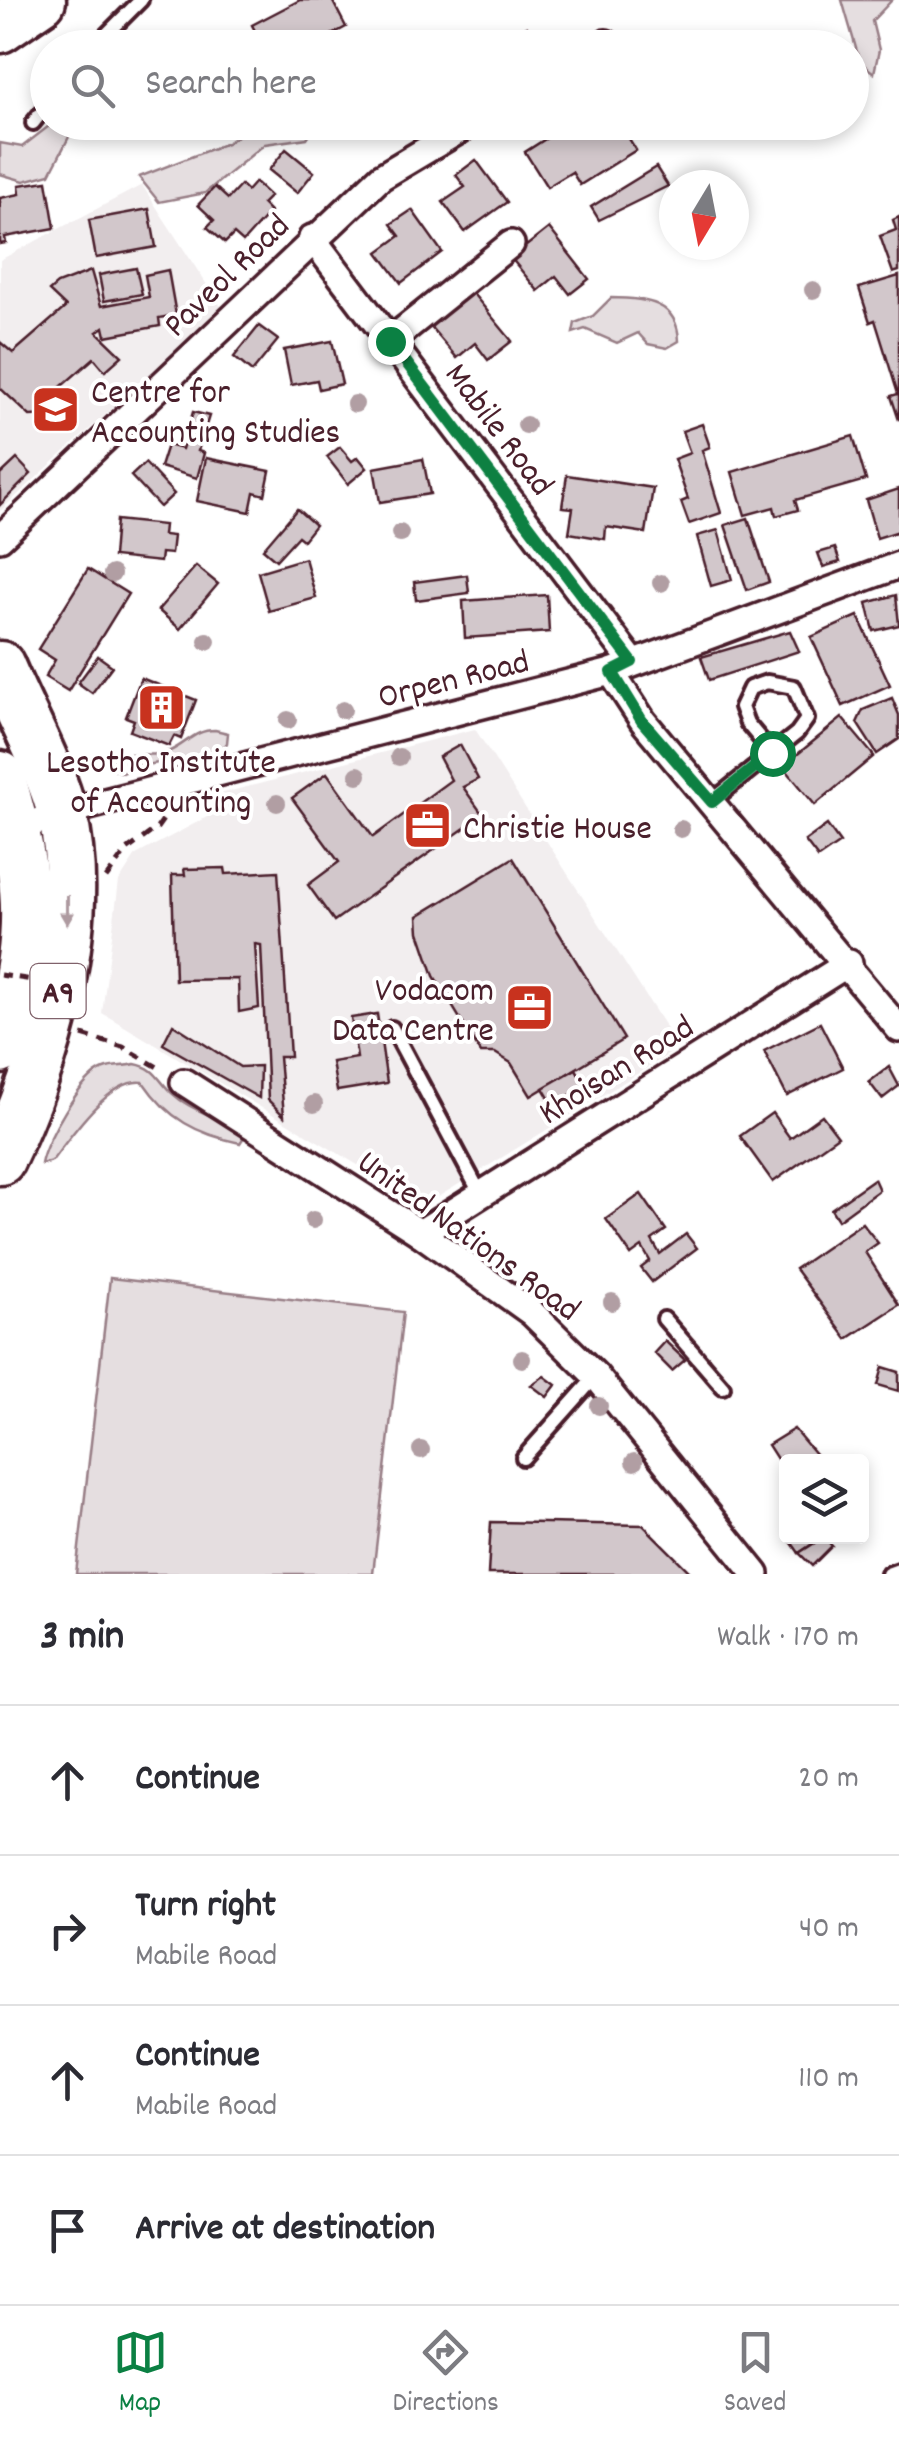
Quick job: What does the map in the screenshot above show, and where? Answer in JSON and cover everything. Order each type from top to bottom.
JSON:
[{"type":"highway","points":[[0,28],[41,0]]},
{"type":"highway","name":"A9","points":[[0,666],[62,812],[68,918],[49,1034],[0,1160]]},
{"type":"highway","name":"A9","points":[[0,776],[16,830],[26,935],[21,986],[0,1049]]},
{"type":"street","name":"Paveol Road","points":[[0,538],[312,238],[381,177],[442,140]]},
{"type":"street","name":"Mabile Road","points":[[312,238],[622,667],[642,721],[849,963],[899,1029]]},
{"type":"street","points":[[390,341],[511,244]]},
{"type":"street","name":"Orpen Road","points":[[16,830],[62,812],[622,667],[899,566]]},
{"type":"street","name":"Khoisan Road","points":[[420,1234],[849,963]]},
{"type":"street","name":"United Nations Road","points":[[184,1082],[420,1234],[532,1313],[596,1376],[756,1574]]},
{"type":"lane","points":[[111,30],[141,0]]},
{"type":"lane","points":[[712,802],[772,753],[807,719],[794,687],[766,682],[750,688],[742,707],[746,724],[772,753]]},
{"type":"lane","points":[[392,1028],[480,1195]]},
{"type":"lane","points":[[664,1319],[723,1387]]},
{"type":"lane","points":[[523,1458],[596,1376]]},
{"type":"lane","points":[[888,1574],[899,1570]]},
{"type":"path","points":[[100,886],[126,850],[157,828],[172,811],[171,784]]},
{"type":"path","points":[[0,975],[86,988],[88,972]]},
{"type":"path","points":[[49,1034],[86,1035],[124,1047],[184,1082]]},
{"type":"shaded area","points":[[842,0],[892,0],[872,21],[879,50],[874,73],[869,69],[869,30],[851,30]]},
{"type":"shaded area","points":[[31,140],[67,140],[50,174],[24,181],[0,174],[0,143],[22,147]]},
{"type":"shaded area","points":[[293,140],[265,144],[205,193],[159,202],[139,177],[227,143]]},
{"type":"shaded area","name":"Centre for Accounting Studies","points":[[142,185],[222,308],[0,511],[0,260]]},
{"type":"shaded area","points":[[611,298],[648,301],[666,310],[673,318],[679,341],[667,348],[648,344],[638,333],[617,343],[585,329],[573,333],[575,323],[593,316]]},
{"type":"shaded area","points":[[475,729],[679,1048],[425,1205],[102,1013],[119,881],[136,855],[207,817],[223,793]]},
{"type":"shaded area","points":[[215,730],[228,733],[227,743],[218,755],[137,766],[123,773],[111,768],[113,756],[163,753],[196,735]]},
{"type":"shaded area","points":[[135,1064],[153,1072],[181,1100],[236,1130],[244,1137],[240,1143],[185,1123],[163,1106],[143,1082],[131,1083],[105,1098],[52,1161],[41,1164],[57,1126],[85,1084],[104,1069]]},
{"type":"shaded area","points":[[110,1278],[403,1312],[373,1574],[76,1574]]},
{"type":"building","points":[[300,0],[332,0],[346,27],[255,30],[252,25]]},
{"type":"building","points":[[544,140],[630,140],[636,150],[580,185],[572,172],[547,187],[525,152]]},
{"type":"building","points":[[286,149],[314,172],[297,193],[269,170]]},
{"type":"building","points":[[476,160],[507,202],[465,232],[443,202],[465,187],[456,175]]},
{"type":"building","points":[[656,167],[659,172],[659,190],[599,220],[591,207]]},
{"type":"building","points":[[47,181],[55,228],[5,237],[6,243],[0,244],[0,198],[20,194],[19,185]]},
{"type":"building","points":[[255,182],[270,196],[262,204],[270,212],[243,242],[234,234],[225,243],[207,227],[214,220],[198,205],[215,187],[228,199],[241,185],[247,191]]},
{"type":"building","points":[[149,209],[156,247],[96,258],[89,220]]},
{"type":"building","points":[[412,210],[442,252],[401,283],[378,252],[400,236],[391,224]]},
{"type":"building","points":[[899,217],[899,271],[893,273],[880,236],[896,230],[893,220]]},
{"type":"building","points":[[549,228],[589,279],[570,294],[556,276],[538,291],[511,258]]},
{"type":"building","points":[[136,268],[142,294],[104,301],[99,275]]},
{"type":"building","points":[[168,270],[176,315],[159,318],[160,326],[106,336],[104,327],[97,332],[122,356],[105,371],[94,358],[56,391],[65,401],[50,415],[30,416],[0,388],[0,342],[13,353],[66,307],[49,291],[57,284],[91,271],[101,306],[149,297],[145,275]]},
{"type":"building","points":[[899,276],[899,420],[891,396],[898,394],[875,320],[870,322],[859,288]]},
{"type":"building","points":[[470,290],[512,341],[488,360],[475,343],[457,358],[428,324]]},
{"type":"building","points":[[259,326],[278,340],[252,372],[234,357]]},
{"type":"building","points":[[332,341],[342,384],[319,389],[317,380],[291,385],[284,350]]},
{"type":"building","points":[[193,412],[209,416],[198,451],[204,453],[197,478],[160,467],[167,445],[182,449]]},
{"type":"building","points":[[702,424],[710,447],[702,450],[721,513],[689,524],[681,502],[688,499],[674,459],[690,453],[682,431]]},
{"type":"building","points":[[853,436],[866,480],[795,500],[798,510],[776,516],[774,507],[745,515],[732,472]]},
{"type":"building","points":[[340,447],[352,461],[358,457],[367,468],[348,484],[327,457]]},
{"type":"building","points":[[206,458],[270,471],[265,495],[254,492],[250,512],[197,501]]},
{"type":"building","points":[[17,459],[31,474],[0,505],[0,475]]},
{"type":"building","points":[[423,459],[430,494],[380,502],[374,468]]},
{"type":"building","points":[[145,463],[174,494],[160,507],[131,476]]},
{"type":"building","points":[[567,475],[653,488],[646,533],[606,527],[605,539],[569,533],[573,508],[562,507]]},
{"type":"building","points":[[899,489],[899,531],[877,538],[866,500]]},
{"type":"building","points":[[297,509],[315,525],[303,540],[298,536],[276,560],[263,549]]},
{"type":"building","points":[[748,518],[769,582],[747,590],[725,525]]},
{"type":"building","points":[[116,520],[164,525],[163,535],[173,536],[171,554],[161,553],[160,562],[113,557]]},
{"type":"building","points":[[718,530],[732,580],[711,586],[697,536]]},
{"type":"building","points":[[835,548],[840,562],[823,567],[818,553]]},
{"type":"building","points":[[305,558],[316,598],[269,611],[258,572]]},
{"type":"building","points":[[196,566],[218,584],[180,629],[158,610]]},
{"type":"building","points":[[88,569],[128,594],[68,691],[45,677],[55,660],[38,649]]},
{"type":"building","points":[[467,575],[469,593],[416,600],[414,582]]},
{"type":"building","points":[[547,595],[549,632],[465,638],[463,601]]},
{"type":"building","points":[[896,595],[899,625],[874,631],[867,603]]},
{"type":"building","points":[[858,616],[890,685],[843,706],[811,637]]},
{"type":"building","points":[[790,631],[799,651],[709,680],[701,657]]},
{"type":"building","points":[[98,656],[112,666],[92,693],[78,683]]},
{"type":"building","name":"Lesotho Institute of Accounting","points":[[141,678],[196,700],[181,739],[174,736],[169,746],[130,731],[134,720],[126,717]]},
{"type":"building","points":[[892,698],[899,715],[899,739],[877,754],[857,723],[863,710]]},
{"type":"building","points":[[842,718],[874,756],[815,805],[783,766]]},
{"type":"building","name":"Christie House","points":[[460,745],[478,779],[463,787],[483,815],[334,921],[308,885],[339,862],[292,798],[327,773],[373,837],[451,780],[439,757]]},
{"type":"building","points":[[827,825],[840,843],[818,858],[805,841]]},
{"type":"building","name":"Vodacom Data Centre","points":[[513,858],[624,1039],[531,1096],[511,1063],[495,1053],[481,1053],[434,976],[419,932],[418,916]]},
{"type":"building","points":[[225,868],[226,874],[278,871],[290,1057],[279,1057],[284,1116],[268,1100],[261,945],[255,944],[259,1008],[239,1012],[238,979],[175,980],[172,875],[185,875],[184,869]]},
{"type":"building","points":[[377,1014],[387,1083],[337,1091],[332,1062],[357,1058],[351,1018]]},
{"type":"building","points":[[820,1023],[843,1068],[787,1096],[764,1051]]},
{"type":"building","points":[[173,1024],[240,1067],[260,1066],[259,1098],[163,1044]]},
{"type":"building","points":[[889,1067],[899,1086],[882,1099],[869,1082]]},
{"type":"building","points":[[576,1069],[586,1086],[553,1105],[543,1088]]},
{"type":"building","points":[[772,1113],[790,1138],[822,1115],[838,1136],[773,1182],[740,1136]]},
{"type":"building","points":[[874,1179],[879,1190],[838,1220],[831,1209]]},
{"type":"building","points":[[641,1194],[666,1230],[652,1240],[660,1254],[686,1234],[697,1248],[652,1282],[641,1268],[650,1261],[642,1247],[631,1255],[606,1219]]},
{"type":"building","points":[[862,1223],[878,1243],[865,1252],[899,1305],[847,1339],[795,1269]]},
{"type":"building","points":[[665,1341],[685,1360],[672,1371],[654,1353]]},
{"type":"building","points":[[883,1367],[899,1372],[899,1391],[878,1385]]},
{"type":"building","points":[[544,1376],[556,1385],[547,1397],[531,1385]]},
{"type":"building","points":[[794,1429],[815,1454],[779,1454],[779,1462],[768,1445]]},
{"type":"building","points":[[491,1522],[643,1525],[692,1574],[488,1574]]},
{"type":"building","points":[[793,1544],[812,1544],[799,1553]]},
{"type":"building","points":[[813,1544],[832,1546],[812,1566],[799,1553]]},
{"type":"place","name":"Centre for Accounting Studies","points":[[56,410]]},
{"type":"place","name":"Lesotho Institute of Accounting","points":[[161,708]]},
{"type":"place","name":"Christie House","points":[[428,826]]},
{"type":"place","name":"Vodacom Data Centre","points":[[529,1008]]},
{"type":"route","points":[[390,341],[632,662],[612,672],[642,721],[712,802],[772,753]]}]
